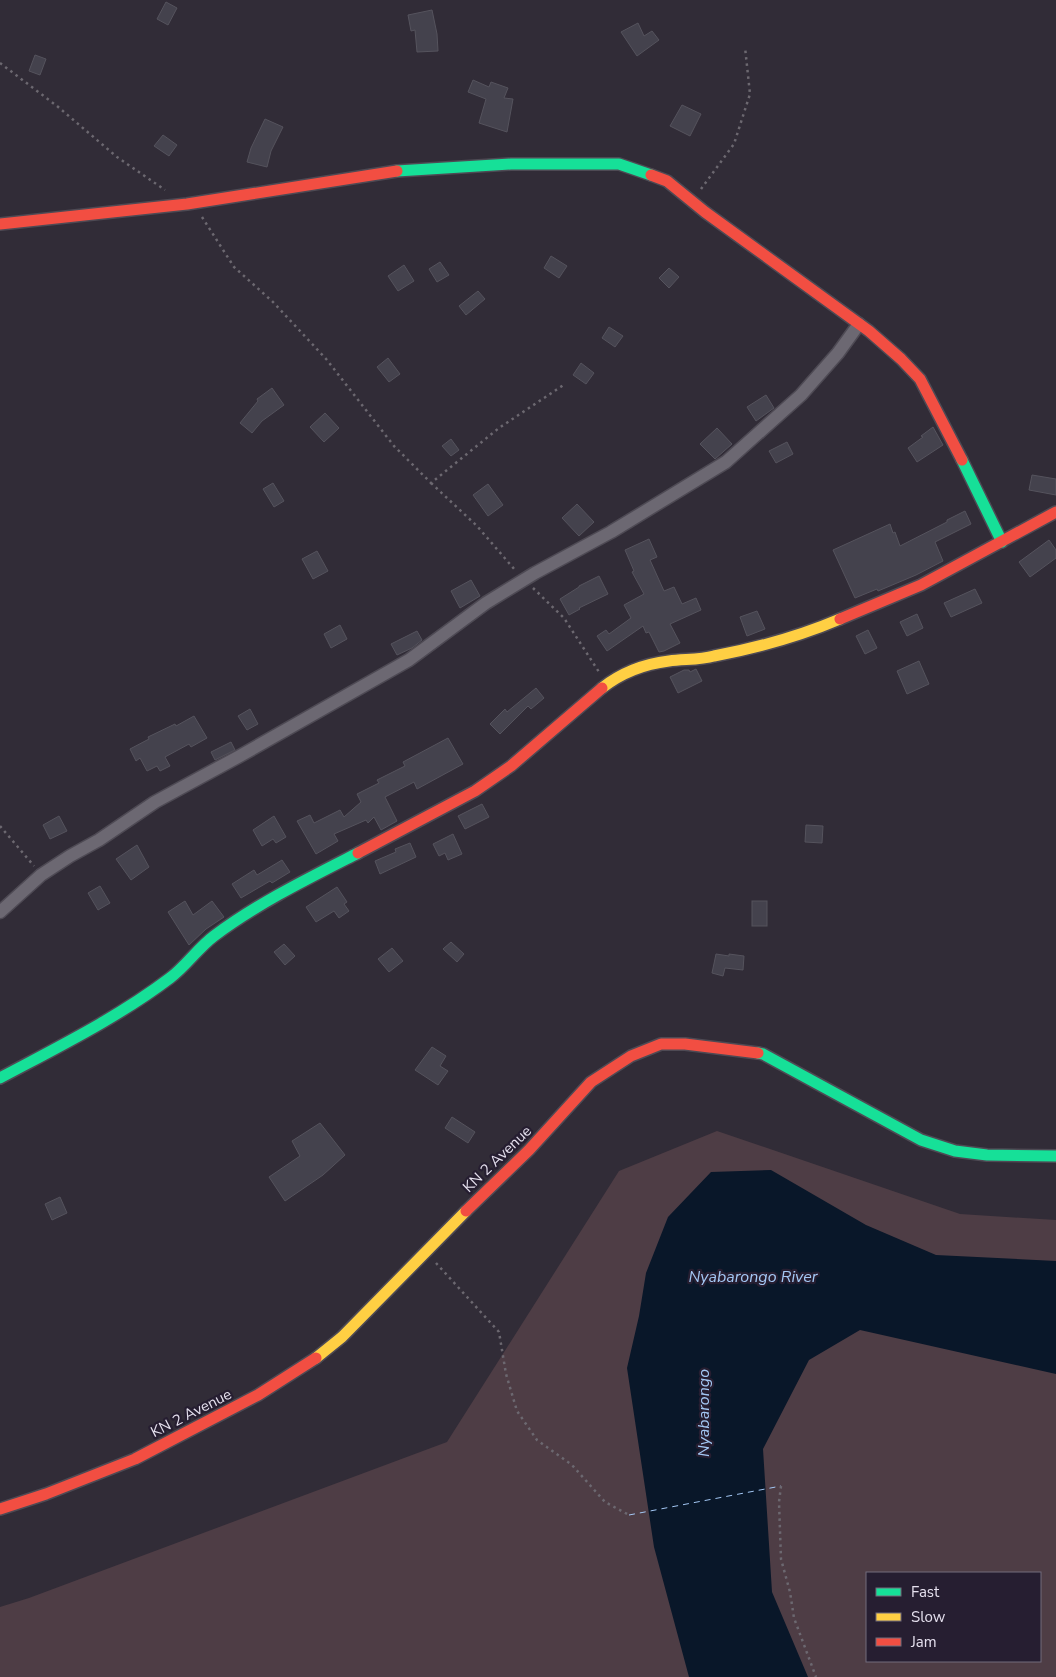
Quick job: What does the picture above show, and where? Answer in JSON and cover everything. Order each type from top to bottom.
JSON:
[{"type":"street","points":[[0,224],[187,204],[407,169],[511,164],[619,164],[666,181],[859,324],[901,359],[920,379],[1002,542]]},
{"type":"street","points":[[0,912],[41,875],[99,840],[155,802],[409,660],[486,603],[535,573],[611,532],[726,462],[801,395],[838,353],[859,324]]},
{"type":"street","points":[[0,1078],[82,1035],[117,1014],[171,977],[213,937],[292,886],[400,832],[475,791],[511,766],[590,697],[623,674],[637,668],[666,661],[712,657],[763,645],[830,623],[921,585],[1056,512]]},
{"type":"street","name":"KN 2 Avenue","points":[[0,1509],[81,1481],[135,1459],[258,1395],[310,1362],[342,1337],[425,1250],[529,1150],[591,1082],[631,1056],[661,1044],[685,1044],[763,1054],[920,1140],[955,1151],[987,1155],[1056,1156]]},
{"type":"path","points":[[692,202],[734,144],[750,94],[744,47]]},
{"type":"path","points":[[0,63],[57,106],[117,157],[187,204],[200,215],[234,267],[273,302],[327,360],[394,446],[431,483],[499,428],[565,384]]},
{"type":"path","points":[[0,826],[41,875]]},
{"type":"path","points":[[425,1250],[498,1332],[506,1374],[518,1411],[537,1440],[572,1465],[605,1502],[629,1515]]},
{"type":"path","points":[[780,1486],[781,1559],[790,1592],[794,1618],[816,1677]]},
{"type":"shaded area","points":[[717,1131],[960,1214],[1056,1220],[1056,1677],[0,1677],[0,1607],[29,1598],[447,1442],[619,1171]]},
{"type":"water","name":"Nyabarongo River","points":[[771,1170],[866,1225],[936,1255],[1056,1261],[1056,1374],[860,1330],[809,1360],[763,1449],[772,1592],[808,1677],[689,1677],[654,1547],[627,1368],[639,1316],[646,1273],[668,1217],[711,1172]]},
{"type":"building","points":[[166,2],[177,8],[168,25],[157,19]]},
{"type":"building","points":[[432,10],[438,51],[417,52],[415,30],[411,31],[408,15]]},
{"type":"building","points":[[638,23],[644,36],[652,31],[659,40],[637,56],[621,32]]},
{"type":"building","points":[[35,55],[46,59],[40,75],[29,71]]},
{"type":"building","points":[[473,80],[489,87],[491,82],[508,88],[504,98],[513,99],[507,132],[479,123],[486,99],[468,92]]},
{"type":"building","points":[[682,105],[701,114],[690,136],[670,126]]},
{"type":"building","points":[[265,119],[283,127],[271,151],[267,167],[247,162],[251,148]]},
{"type":"building","points":[[163,135],[177,145],[169,156],[154,146]]},
{"type":"building","points":[[551,256],[567,266],[559,278],[544,268]]},
{"type":"building","points":[[440,262],[449,275],[437,282],[429,269]]},
{"type":"building","points":[[404,265],[414,281],[398,291],[388,276]]},
{"type":"building","points":[[669,268],[679,277],[669,288],[659,278]]},
{"type":"building","points":[[478,291],[485,299],[466,315],[459,306]]},
{"type":"building","points":[[609,327],[623,336],[615,347],[602,338]]},
{"type":"building","points":[[388,358],[400,374],[389,382],[377,367]]},
{"type":"building","points":[[581,363],[594,373],[586,384],[573,375]]},
{"type":"building","points":[[272,388],[284,405],[262,421],[252,433],[240,423],[258,401],[257,399]]},
{"type":"building","points":[[766,395],[774,408],[756,421],[747,407]]},
{"type":"building","points":[[325,413],[339,428],[324,442],[310,427]]},
{"type":"building","points":[[933,427],[943,445],[917,462],[908,448]]},
{"type":"building","points":[[717,428],[732,444],[715,459],[700,444]]},
{"type":"building","points":[[451,439],[459,450],[451,456],[442,446]]},
{"type":"building","points":[[787,442],[793,454],[776,463],[769,451]]},
{"type":"building","points":[[1032,475],[1056,479],[1056,495],[1029,490]]},
{"type":"building","points":[[273,483],[284,501],[274,507],[263,489]]},
{"type":"building","points":[[488,484],[503,505],[488,516],[473,495]]},
{"type":"building","points":[[577,504],[594,522],[579,536],[562,518]]},
{"type":"building","points":[[965,511],[971,524],[935,542],[943,561],[878,591],[877,589],[855,598],[833,550],[890,524],[900,546]]},
{"type":"building","points":[[649,539],[657,557],[650,560],[664,591],[674,587],[682,604],[696,598],[701,610],[670,624],[680,643],[664,651],[659,652],[649,632],[646,633],[643,626],[607,651],[597,636],[606,630],[609,634],[631,618],[624,605],[644,594],[632,572],[634,571],[625,550]]},
{"type":"building","points":[[1049,540],[1056,550],[1056,558],[1030,577],[1019,562]]},
{"type":"building","points":[[317,551],[328,571],[313,579],[302,559]]},
{"type":"building","points":[[599,576],[608,594],[569,615],[560,599],[579,586]]},
{"type":"building","points":[[471,580],[480,596],[460,608],[451,591]]},
{"type":"building","points":[[975,589],[982,603],[951,617],[944,603]]},
{"type":"building","points":[[757,611],[765,629],[747,636],[740,617]]},
{"type":"building","points":[[917,614],[923,628],[907,636],[900,622]]},
{"type":"building","points":[[340,625],[347,639],[331,648],[324,634]]},
{"type":"building","points":[[868,630],[877,648],[865,654],[856,636]]},
{"type":"building","points":[[417,631],[422,640],[412,648],[397,655],[391,644]]},
{"type":"building","points":[[919,661],[929,684],[907,694],[897,671]]},
{"type":"building","points":[[696,669],[702,681],[678,693],[670,677],[684,670],[689,670],[690,672]]},
{"type":"building","points":[[536,688],[544,698],[531,709],[528,706],[500,734],[490,724],[505,709],[507,712]]},
{"type":"building","points":[[250,709],[258,724],[247,730],[238,716]]},
{"type":"building","points":[[194,716],[207,738],[191,747],[189,744],[165,757],[170,766],[160,771],[157,766],[147,771],[140,758],[136,761],[130,749],[149,739],[148,737],[175,724],[176,726]]},
{"type":"building","points":[[448,738],[463,764],[417,789],[414,782],[385,797],[397,821],[381,830],[374,817],[368,823],[366,820],[334,834],[338,841],[316,854],[297,821],[310,815],[314,823],[340,810],[344,817],[361,802],[357,794],[379,783],[377,780],[405,766],[403,762]]},
{"type":"building","points":[[231,742],[235,750],[215,760],[211,752]]},
{"type":"building","points":[[482,804],[489,817],[465,829],[458,816]]},
{"type":"building","points":[[59,816],[67,831],[50,839],[43,825]]},
{"type":"building","points":[[274,816],[286,837],[276,843],[273,839],[262,846],[253,830]]},
{"type":"building","points":[[806,825],[823,826],[822,843],[805,842]]},
{"type":"building","points":[[453,834],[462,854],[448,860],[445,853],[439,856],[433,844]]},
{"type":"building","points":[[410,843],[416,857],[380,874],[375,861],[396,852],[395,849]]},
{"type":"building","points":[[137,845],[149,867],[131,880],[116,859]]},
{"type":"building","points":[[282,860],[290,872],[241,898],[232,884],[254,870],[257,875]]},
{"type":"building","points":[[100,886],[110,903],[98,910],[88,893]]},
{"type":"building","points":[[337,887],[347,902],[344,904],[349,911],[339,918],[334,911],[316,922],[306,907]]},
{"type":"building","points":[[185,901],[193,915],[212,901],[224,917],[206,929],[189,945],[168,912]]},
{"type":"building","points":[[752,901],[767,901],[767,926],[752,926]]},
{"type":"building","points":[[451,942],[464,954],[457,962],[443,949]]},
{"type":"building","points":[[284,944],[295,956],[285,965],[274,952]]},
{"type":"building","points":[[392,948],[403,961],[389,972],[378,959]]},
{"type":"building","points":[[716,954],[744,956],[743,970],[725,968],[723,976],[712,973]]},
{"type":"building","points":[[432,1047],[446,1056],[440,1066],[448,1071],[438,1085],[415,1070]]},
{"type":"building","points":[[452,1117],[475,1132],[468,1143],[445,1128]]},
{"type":"building","points":[[320,1123],[345,1155],[323,1175],[285,1201],[269,1177],[300,1156],[292,1141]]},
{"type":"building","points":[[60,1197],[67,1213],[52,1220],[45,1204]]},
{"type":"ferry route","points":[[629,1515],[781,1486]]},
{"type":"traffic: fast","points":[[397,171],[511,164],[619,164],[651,175]]},
{"type":"traffic: fast","points":[[962,460],[1002,542]]},
{"type":"traffic: fast","points":[[0,1078],[87,1031],[150,993],[176,973],[214,936],[231,924],[284,891],[358,853]]},
{"type":"traffic: fast","points":[[758,1053],[921,1140],[955,1151],[987,1155],[1056,1156]]},
{"type":"traffic: slow","points":[[602,688],[625,674],[651,664],[698,659],[746,649],[794,636],[840,619]]},
{"type":"traffic: slow","points":[[316,1358],[342,1337],[466,1211]]},
{"type":"traffic: jam","points":[[0,224],[187,204],[397,171]]},
{"type":"traffic: jam","points":[[651,175],[667,181],[705,212],[869,331],[901,359],[920,379],[962,460]]},
{"type":"traffic: jam","points":[[840,619],[921,585],[1056,512]]},
{"type":"traffic: jam","points":[[358,853],[475,791],[511,766],[602,688]]},
{"type":"traffic: jam","points":[[466,1211],[529,1150],[591,1082],[631,1056],[661,1044],[685,1044],[758,1053]]},
{"type":"traffic: jam","points":[[0,1509],[46,1494],[135,1459],[258,1395],[316,1358]]},
{"type":"water label","name":"Nyabarongo","points":[[703,1413]]}]
